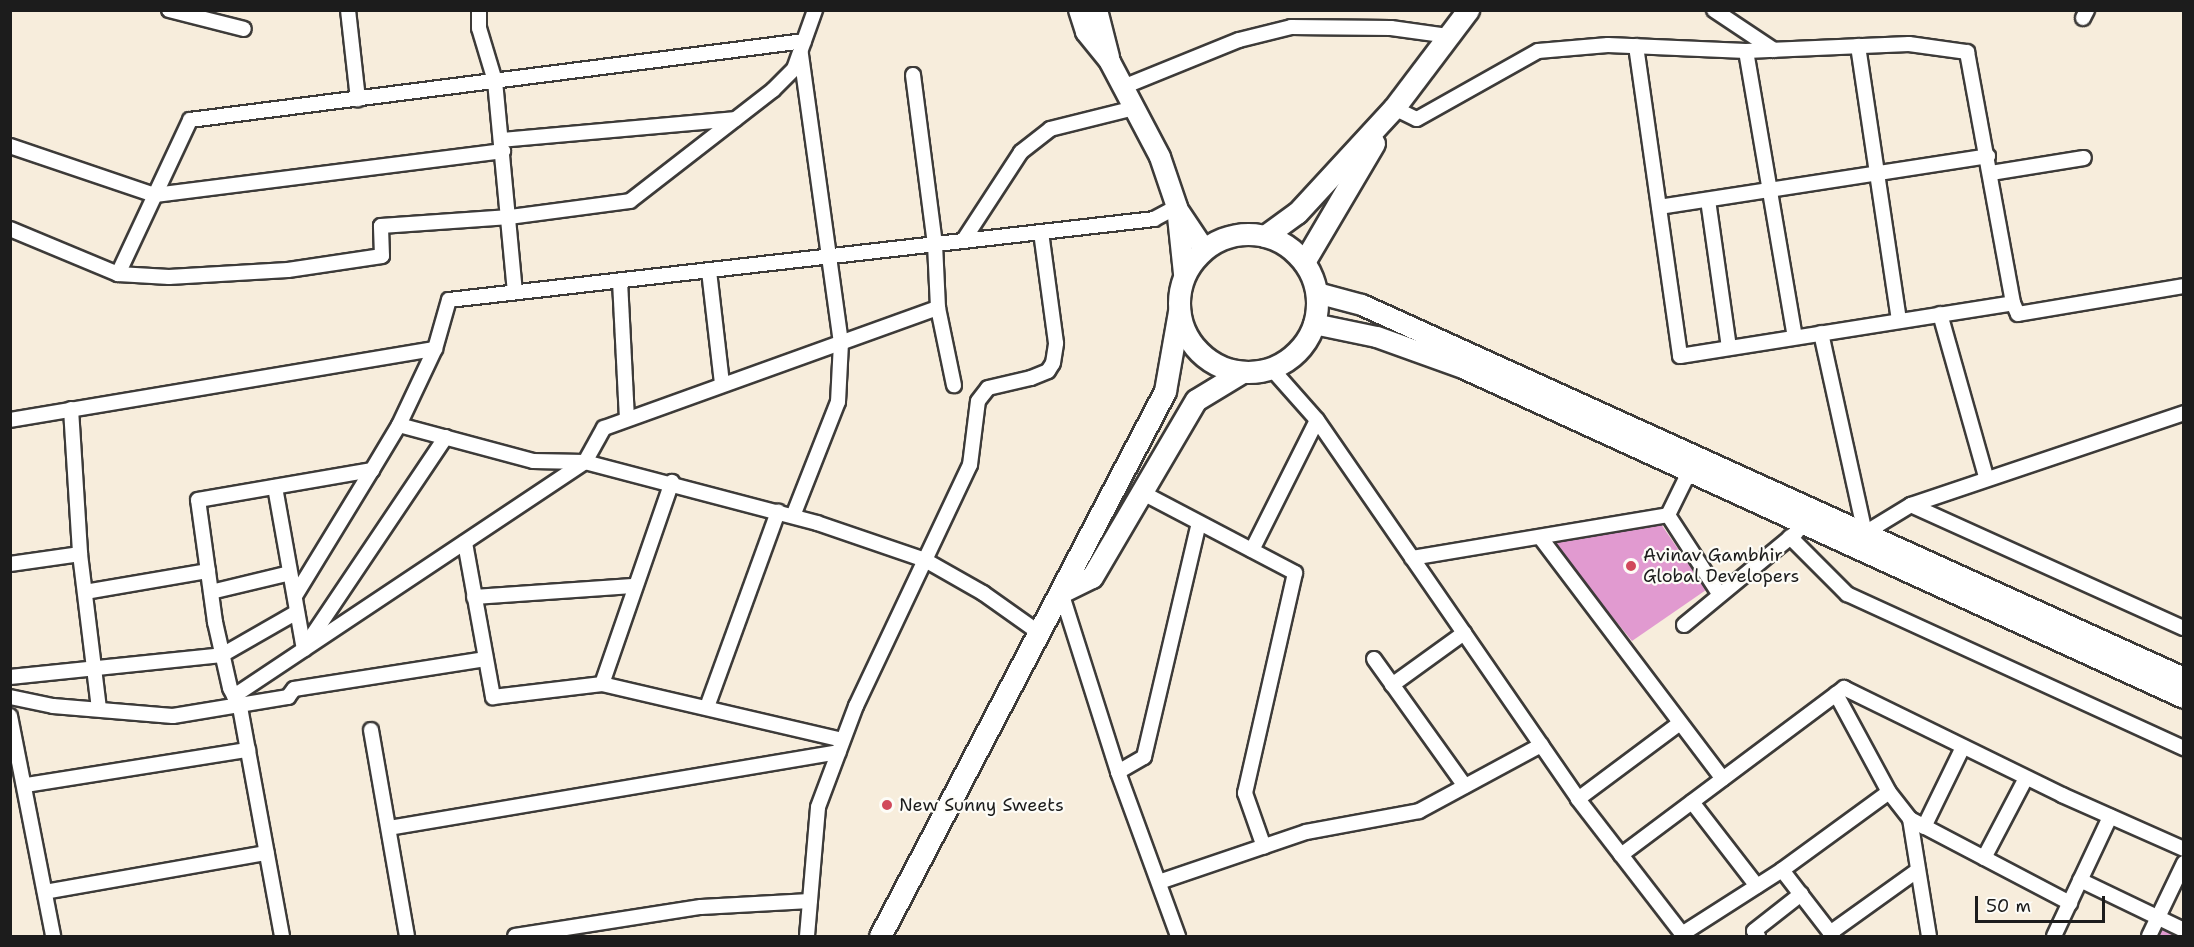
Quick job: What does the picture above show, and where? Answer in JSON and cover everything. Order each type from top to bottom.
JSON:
[{"type":"main road","points":[[1265,236],[1297,213],[1394,108],[1468,10]]},
{"type":"main road","points":[[1304,262],[1394,108]]},
{"type":"main road","points":[[880,936],[1165,391],[1184,274],[1204,249],[1234,236],[1265,236],[1287,246],[1304,262],[1317,293],[1314,324],[1305,343],[1271,368],[1242,372],[1219,366],[1199,353],[1186,334],[1179,312]]},
{"type":"main road","points":[[1061,592],[1092,577],[1196,400],[1242,372]]},
{"type":"street","points":[[169,10],[244,29]]},
{"type":"street","points":[[348,10],[358,99]]},
{"type":"street","points":[[479,10],[479,28],[495,81],[510,217],[515,292]]},
{"type":"street","points":[[10,229],[118,274],[169,277],[288,270],[382,256],[381,226],[510,217],[630,201],[736,119],[794,69],[815,10]]},
{"type":"street","points":[[1079,10],[1086,32],[1110,62],[1160,157],[1177,207],[1184,274]]},
{"type":"street","points":[[1097,10],[1110,62]]},
{"type":"street","points":[[1714,10],[1774,50]]},
{"type":"street","points":[[1123,87],[1239,40],[1291,27],[1391,28],[1449,36]]},
{"type":"street","points":[[1394,108],[1417,119],[1538,51],[1636,46],[1746,51],[1909,44],[1967,52],[1988,156],[2013,303],[2018,314],[2184,286]]},
{"type":"street","points":[[118,274],[190,120],[495,81],[802,46]]},
{"type":"street","points":[[793,516],[838,402],[841,343],[802,46]]},
{"type":"street","points":[[1636,46],[1680,356],[2013,303]]},
{"type":"street","points":[[1858,46],[1899,320]]},
{"type":"street","points":[[1746,51],[1796,337]]},
{"type":"street","points":[[913,75],[935,244],[938,308],[954,385]]},
{"type":"street","points":[[963,241],[1021,152],[1050,129],[1134,108]]},
{"type":"street","points":[[10,147],[155,195],[502,146],[736,119]]},
{"type":"street","points":[[1659,207],[1988,156]]},
{"type":"street","points":[[1991,173],[2084,158]]},
{"type":"street","points":[[1708,200],[1729,348]]},
{"type":"street","points":[[295,596],[399,425],[435,349],[449,300],[709,272],[1154,219],[1177,207]]},
{"type":"street","points":[[1177,207],[1204,249]]},
{"type":"street","points":[[807,936],[818,807],[841,746],[970,465],[978,401],[988,388],[1031,378],[1048,371],[1053,363],[1056,343],[1041,232]]},
{"type":"street","points":[[709,272],[722,384]]},
{"type":"street","points":[[620,281],[627,418]]},
{"type":"street","points":[[1317,293],[1362,305],[1694,463],[1804,524],[2184,698]]},
{"type":"street","points":[[237,701],[304,649],[585,462],[604,428],[938,308]]},
{"type":"street","points":[[1940,314],[1986,477]]},
{"type":"street","points":[[1314,324],[1377,337],[1463,368],[1694,463]]},
{"type":"street","points":[[1821,333],[1865,533]]},
{"type":"street","points":[[10,420],[435,349]]},
{"type":"street","points":[[1271,368],[1317,420],[1578,799],[1683,935],[1782,870],[1889,792]]},
{"type":"street","points":[[71,410],[80,554],[99,708]]},
{"type":"street","points":[[1848,544],[1911,505],[1986,477],[2184,413]]},
{"type":"street","points":[[1252,550],[1317,420]]},
{"type":"street","points":[[399,425],[533,460],[585,462],[672,482],[793,516],[925,560],[983,593],[1038,632]]},
{"type":"street","points":[[304,649],[446,437]]},
{"type":"street","points":[[1668,515],[1694,463]]},
{"type":"street","points":[[282,936],[248,750],[237,701],[222,655],[198,500],[372,470]]},
{"type":"street","points":[[602,684],[633,586],[672,482]]},
{"type":"street","points":[[275,487],[304,649]]},
{"type":"street","points":[[1141,492],[1295,573],[1245,793],[1264,847]]},
{"type":"street","points":[[1911,505],[2184,628]]},
{"type":"street","points":[[707,707],[778,512]]},
{"type":"street","points":[[1412,558],[1668,515]]},
{"type":"street","points":[[1668,515],[1720,596]]},
{"type":"street","points":[[1118,772],[1144,757],[1199,523]]},
{"type":"street","points":[[1804,524],[1847,594],[2184,748]]},
{"type":"street","points":[[1684,625],[1804,524],[1865,533],[2184,678]]},
{"type":"street","points":[[1540,537],[1723,779]]},
{"type":"street","points":[[465,543],[493,697],[602,684],[707,707],[841,746]]},
{"type":"street","points":[[10,564],[80,554]]},
{"type":"street","points":[[85,592],[208,571]]},
{"type":"street","points":[[211,592],[290,573]]},
{"type":"street","points":[[474,597],[633,586]]},
{"type":"street","points":[[1061,592],[1118,772],[1178,936]]},
{"type":"street","points":[[10,677],[222,655],[297,612]]},
{"type":"street","points":[[1392,685],[1464,633]]},
{"type":"street","points":[[10,697],[53,706],[174,716],[237,701],[288,697],[294,689],[486,659]]},
{"type":"street","points":[[1374,659],[1465,786]]},
{"type":"street","points":[[1621,855],[1845,688],[2026,778],[2184,849]]},
{"type":"street","points":[[1836,694],[1889,792],[1910,819],[2070,903]]},
{"type":"street","points":[[10,716],[26,785],[53,936]]},
{"type":"street","points":[[1578,799],[1680,723]]},
{"type":"street","points":[[371,730],[407,936]]},
{"type":"street","points":[[1159,882],[1306,832],[1419,811],[1541,745]]},
{"type":"street","points":[[389,828],[841,746]]},
{"type":"street","points":[[1924,826],[1963,747]]},
{"type":"street","points":[[26,785],[248,750]]},
{"type":"street","points":[[1983,858],[2026,778]]},
{"type":"street","points":[[1692,802],[1757,886]]},
{"type":"street","points":[[2054,936],[2110,817]]},
{"type":"street","points":[[1910,819],[1929,936]]},
{"type":"street","points":[[45,892],[267,854]]},
{"type":"street","points":[[2149,936],[2184,863]]},
{"type":"street","points":[[1782,870],[1831,935],[1918,870]]},
{"type":"street","points":[[2080,880],[2184,930]]},
{"type":"street","points":[[1758,936],[1754,931],[1801,894]]},
{"type":"street","points":[[515,936],[701,907],[810,901]]},
{"type":"building","name":"Avinav Gambhir Global Developers","points":[[1661,524],[1706,590],[1632,641],[1552,543]]},
{"type":"building","points":[[2162,926],[2182,936],[2157,936]]},
{"type":"place","name":"Avinav Gambhir Global Developers","points":[[1631,566]]},
{"type":"place","name":"New Sunny Sweets","points":[[887,805]]}]
